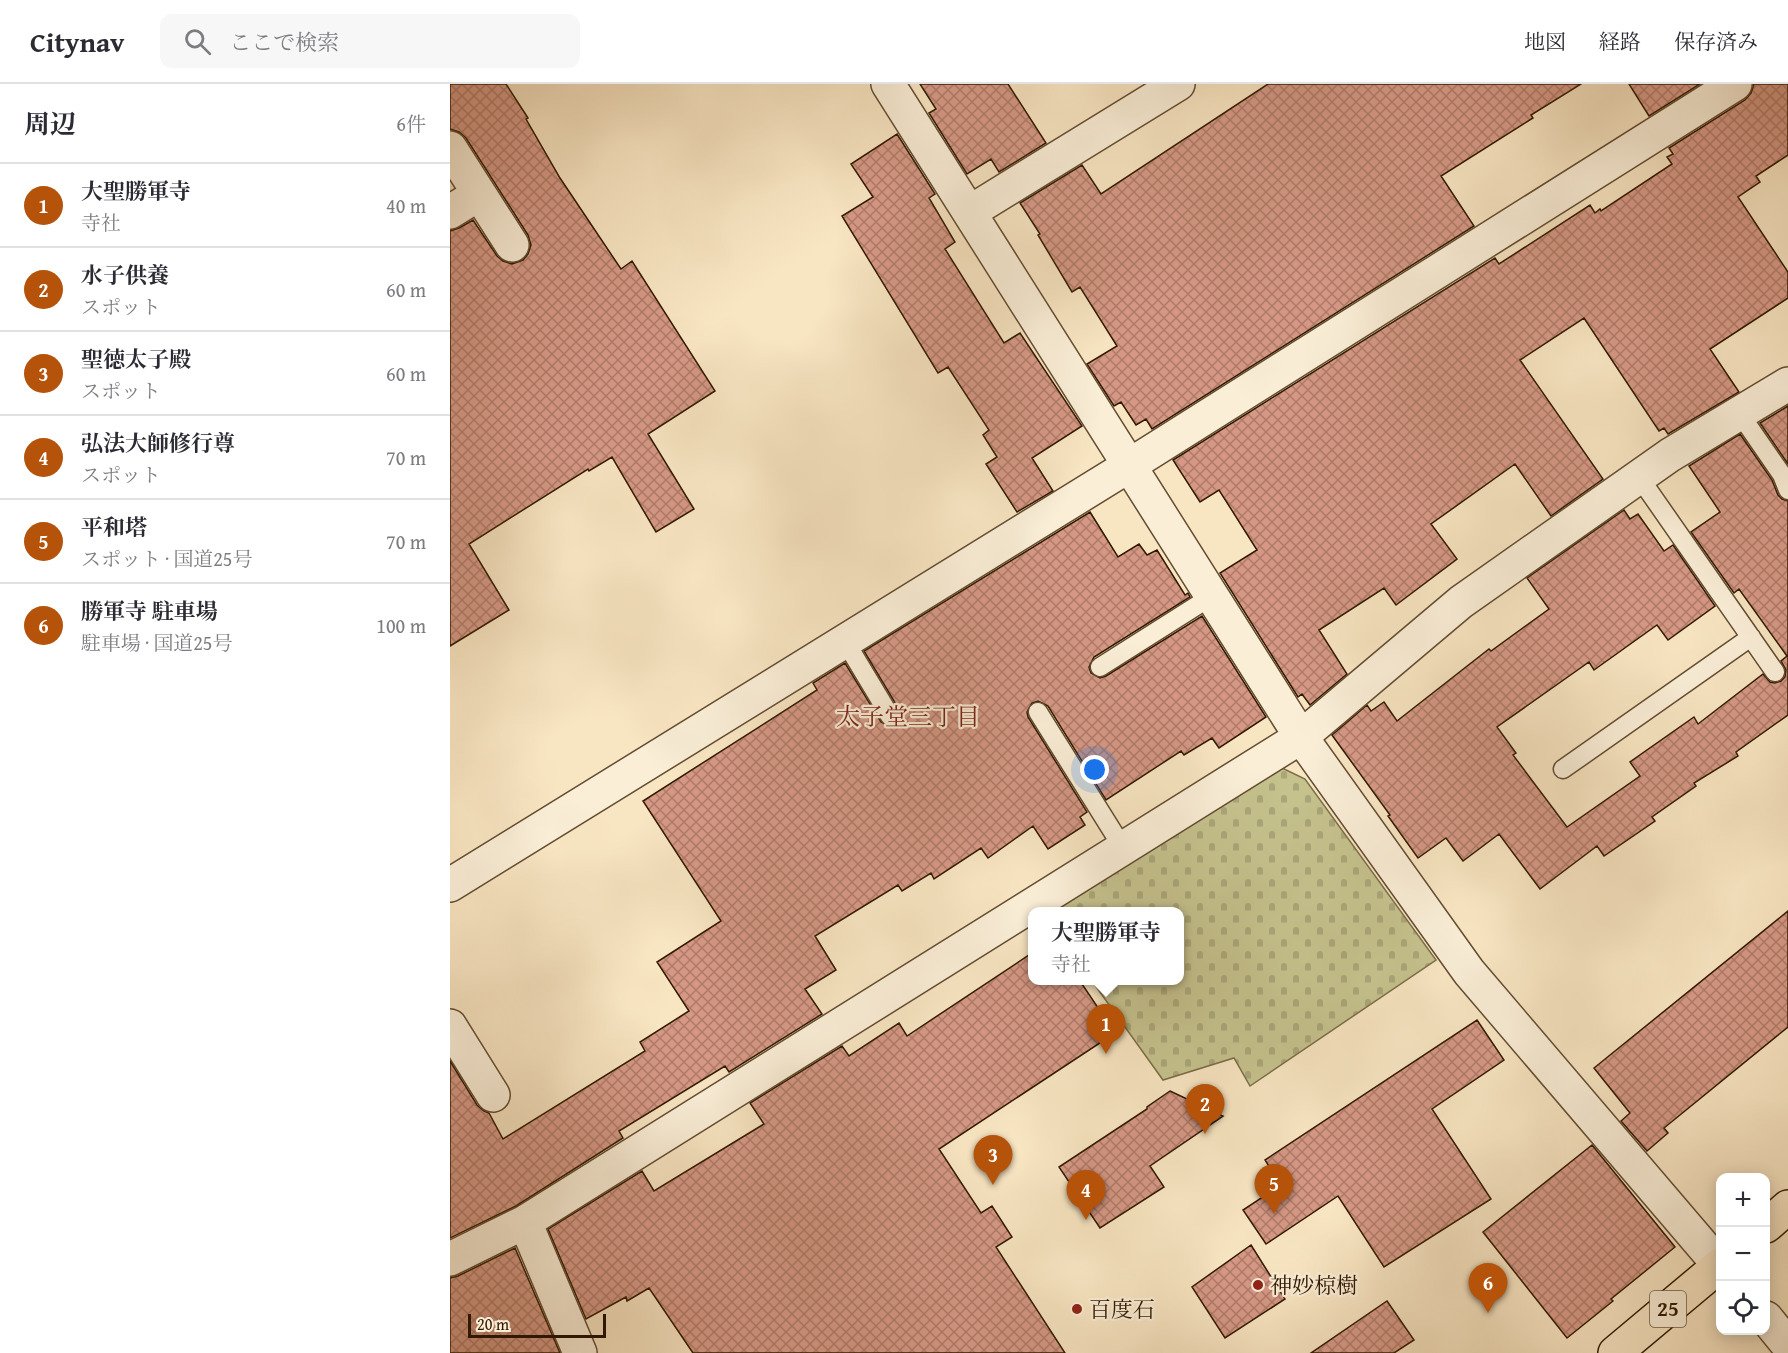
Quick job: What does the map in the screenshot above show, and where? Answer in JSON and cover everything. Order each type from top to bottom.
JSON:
[{"type":"highway","points":[[1770,1223],[1788,1207]]},
{"type":"highway","name":"25","points":[[1615,1353],[1716,1269]]},
{"type":"street","points":[[888,84],[1301,737],[1469,972],[1716,1261]]},
{"type":"street","points":[[970,212],[1178,84]]},
{"type":"street","points":[[450,885],[1130,465],[1735,84]]},
{"type":"street","points":[[450,148],[512,245]]},
{"type":"street","points":[[450,212],[479,194]]},
{"type":"street","points":[[1029,907],[1301,737],[1461,602],[1670,455],[1788,384]]},
{"type":"street","points":[[450,1258],[525,1222],[1028,907]]},
{"type":"street","points":[[450,1026],[493,1095]]},
{"type":"street","points":[[525,1222],[580,1353]]},
{"type":"street","points":[[1770,1323],[1788,1345]]},
{"type":"lane","points":[[1740,414],[1782,475],[1788,490]]},
{"type":"lane","points":[[1639,477],[1775,672]]},
{"type":"lane","points":[[1100,667],[1212,596]]},
{"type":"lane","points":[[1563,769],[1751,637]]},
{"type":"lane","points":[[845,641],[891,716]]},
{"type":"lane","points":[[1038,712],[1123,848]]},
{"type":"green space","points":[[1280,767],[1305,779],[1436,960],[1250,1086],[1234,1058],[1163,1080],[1095,985],[1184,985],[1184,907],[1061,907]]},
{"type":"building","points":[[450,84],[506,84],[528,118],[526,119],[560,178],[621,269],[632,261],[715,391],[648,434],[694,509],[656,532],[612,457],[589,471],[588,469],[469,544],[509,610],[450,646],[450,231],[473,220],[497,256],[512,264],[523,260],[531,245],[528,235],[466,138],[450,129]]},
{"type":"building","points":[[920,84],[1008,84],[1046,143],[999,172],[991,159],[967,174],[929,113],[936,109]]},
{"type":"building","points":[[1268,84],[1581,84],[1531,115],[1533,118],[1441,176],[1474,226],[1152,429],[1146,419],[1136,425],[1121,402],[1114,406],[1087,364],[1117,346],[1080,287],[1072,292],[1020,203],[1082,165],[1101,194]]},
{"type":"building","points":[[1629,84],[1700,84],[1649,116]]},
{"type":"building","points":[[1754,84],[1788,84],[1788,155],[1756,176],[1760,182],[1738,197],[1788,272],[1788,298],[1710,349],[1739,392],[1668,434],[1664,428],[1659,431],[1584,318],[1520,360],[1603,479],[1551,516],[1515,464],[1431,524],[1457,559],[1396,605],[1384,588],[1319,630],[1347,674],[1310,705],[1302,694],[1298,697],[1220,573],[1257,550],[1219,490],[1200,502],[1173,460],[1495,258],[1499,264],[1590,205],[1595,213],[1600,209],[1601,211],[1672,164],[1667,157],[1673,154],[1669,148],[1745,100]]},
{"type":"building","points":[[897,134],[935,194],[929,198],[955,242],[945,249],[1004,343],[1020,333],[1082,426],[1032,458],[1053,491],[1017,512],[986,464],[997,457],[983,435],[989,430],[948,367],[938,373],[842,216],[873,197],[851,164]]},
{"type":"building","points":[[1788,406],[1788,464],[1760,423]]},
{"type":"building","points":[[1740,434],[1772,480],[1778,495],[1788,501],[1788,715],[1736,752],[1738,756],[1694,783],[1696,786],[1652,817],[1655,821],[1604,856],[1597,846],[1540,889],[1499,834],[1463,861],[1446,838],[1418,858],[1332,735],[1367,705],[1371,711],[1384,702],[1397,721],[1489,649],[1491,651],[1549,609],[1527,578],[1624,510],[1630,519],[1638,514],[1664,551],[1673,545],[1715,606],[1668,640],[1657,625],[1594,670],[1589,662],[1497,727],[1516,753],[1513,755],[1567,827],[1640,776],[1630,762],[1694,717],[1698,724],[1763,674],[1770,682],[1775,683],[1785,677],[1786,670],[1781,661],[1787,656],[1739,589],[1734,593],[1691,532],[1720,512],[1689,466]]},
{"type":"building","points":[[1090,512],[1118,557],[1139,544],[1147,555],[1157,550],[1185,595],[1188,593],[1190,597],[1094,657],[1089,667],[1091,673],[1100,678],[1106,676],[1202,616],[1266,717],[1219,748],[1212,738],[1184,755],[1181,751],[1106,800],[1048,706],[1038,701],[1032,703],[1027,712],[1028,717],[1087,812],[1080,817],[1085,825],[1048,849],[1033,826],[988,858],[981,848],[934,879],[931,873],[902,891],[898,885],[815,936],[836,970],[805,989],[822,1014],[729,1072],[725,1066],[619,1131],[623,1138],[516,1206],[450,1238],[450,1061],[477,1105],[489,1113],[503,1139],[645,1051],[640,1042],[689,1011],[657,962],[721,921],[643,801],[817,690],[813,683],[845,663],[881,722],[890,727],[896,725],[901,716],[900,711],[864,651]]},
{"type":"building","points":[[1788,911],[1788,1027],[1664,1128],[1668,1133],[1647,1151],[1621,1121],[1630,1113],[1594,1068]]},
{"type":"building","points":[[1028,956],[1028,985],[1083,985],[1115,1033],[939,1149],[981,1213],[992,1206],[1012,1237],[996,1247],[1065,1353],[693,1353],[649,1288],[627,1301],[626,1297],[586,1319],[548,1229],[642,1171],[654,1191],[764,1124],[750,1103],[842,1046],[849,1056],[899,1023],[907,1036]]},
{"type":"building","points":[[1477,1020],[1504,1060],[1432,1109],[1491,1199],[1384,1267],[1338,1196],[1266,1244],[1243,1210],[1281,1185],[1265,1160]]},
{"type":"building","points":[[1170,1091],[1223,1116],[1150,1166],[1164,1187],[1100,1228],[1059,1167],[1147,1109]]},
{"type":"building","points":[[1592,1145],[1675,1247],[1567,1338],[1483,1232]]},
{"type":"building","points":[[1251,1245],[1285,1299],[1225,1338],[1192,1287]]},
{"type":"building","points":[[515,1248],[560,1353],[450,1353],[450,1278]]},
{"type":"building","points":[[1387,1301],[1414,1340],[1394,1353],[1311,1353]]},
{"type":"place","name":"大聖勝軍寺","points":[[1106,1054]]},
{"type":"place","name":"水子供養","points":[[1205,1134]]},
{"type":"place","name":"聖徳太子殿","points":[[993,1185]]},
{"type":"place","name":"平和塔","points":[[1274,1214]]},
{"type":"place","name":"弘法大師修行尊","points":[[1086,1220]]},
{"type":"place","name":"神妙椋樹","points":[[1258,1285]]},
{"type":"place","name":"百度石","points":[[1077,1309]]},
{"type":"place","name":"勝軍寺 駐車場","points":[[1488,1313]]},
{"type":"district","name":"太子堂三丁目","points":[[908,717]]}]
